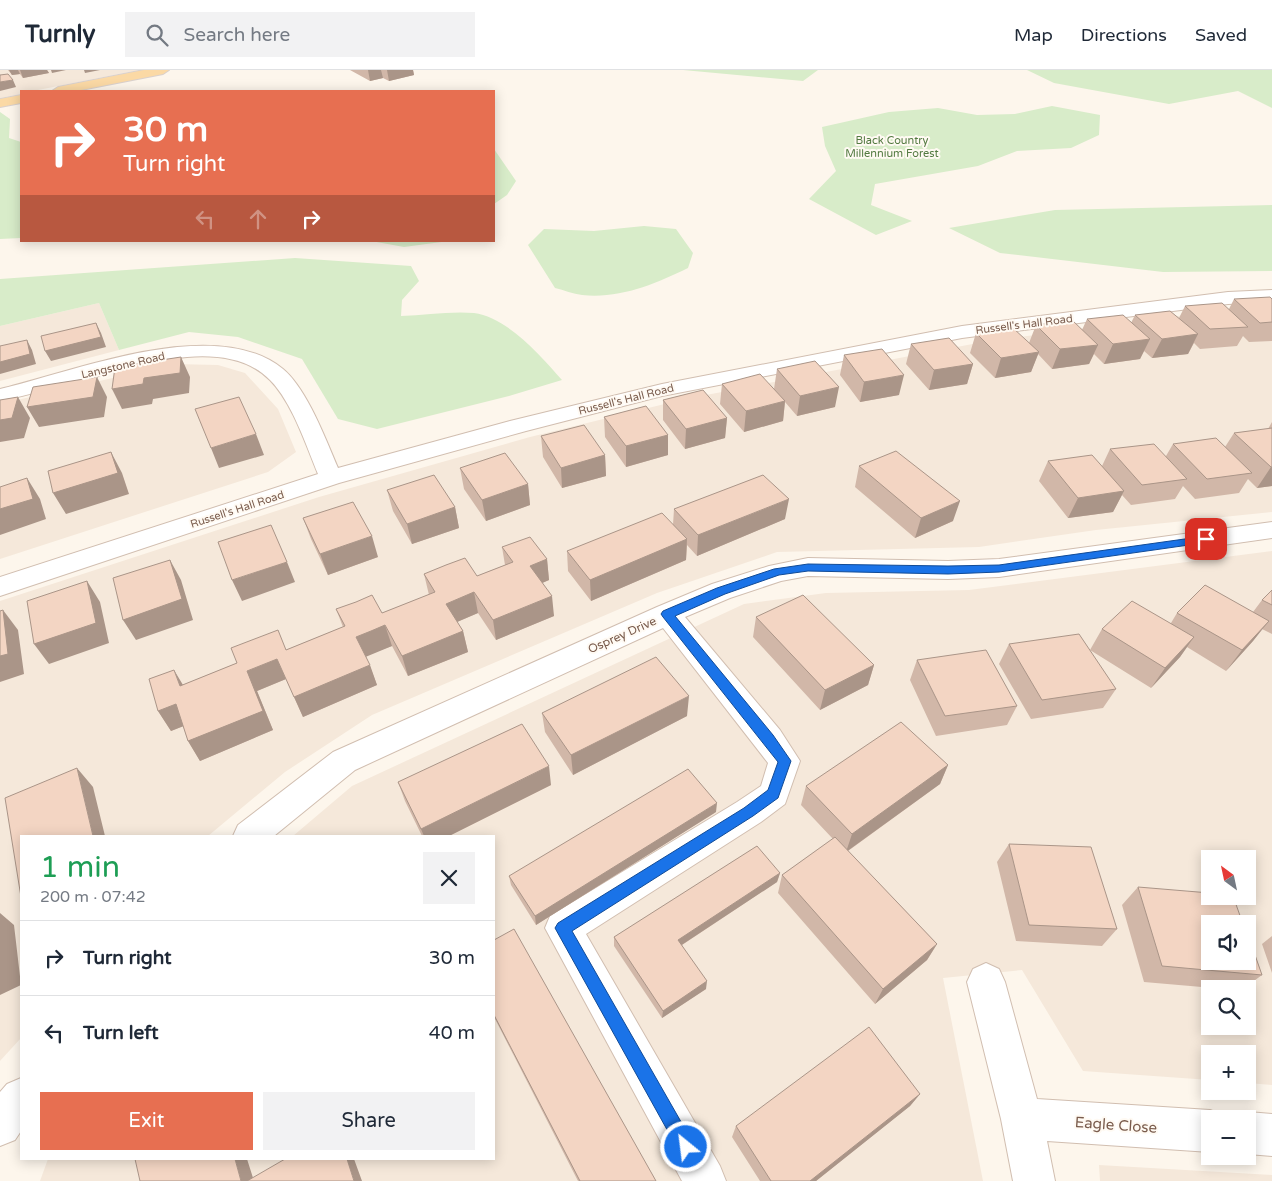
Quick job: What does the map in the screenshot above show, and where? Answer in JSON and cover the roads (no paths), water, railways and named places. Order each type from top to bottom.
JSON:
[{"type":"main road","points":[[63,90],[163,70]]},
{"type":"main road","points":[[0,103],[20,98]]},
{"type":"street","name":"Russell's Hall Road","points":[[0,587],[331,478],[518,426],[671,388],[962,332],[1228,298],[1272,296]]},
{"type":"street","name":"Langstone Road","points":[[0,395],[150,356],[215,351],[240,355],[261,364],[276,374],[289,389],[331,478]]},
{"type":"street","name":"Osprey Drive","points":[[251,835],[344,761],[667,614],[721,591],[778,572],[808,567],[948,570],[999,568],[1272,530]]},
{"type":"street","points":[[667,614],[769,739],[784,761],[774,794],[749,812],[563,928],[704,1181]]},
{"type":"street","points":[[986,982],[1022,1119],[1034,1181]]},
{"type":"street","points":[[0,1125],[20,1099]]},
{"type":"street","name":"Eagle Close","points":[[1022,1119],[1201,1130]]},
{"type":"street","points":[[1256,1134],[1272,1135]]},
{"type":"park label","name":"Black Country Millennium Forest","points":[[892,146]]}]
